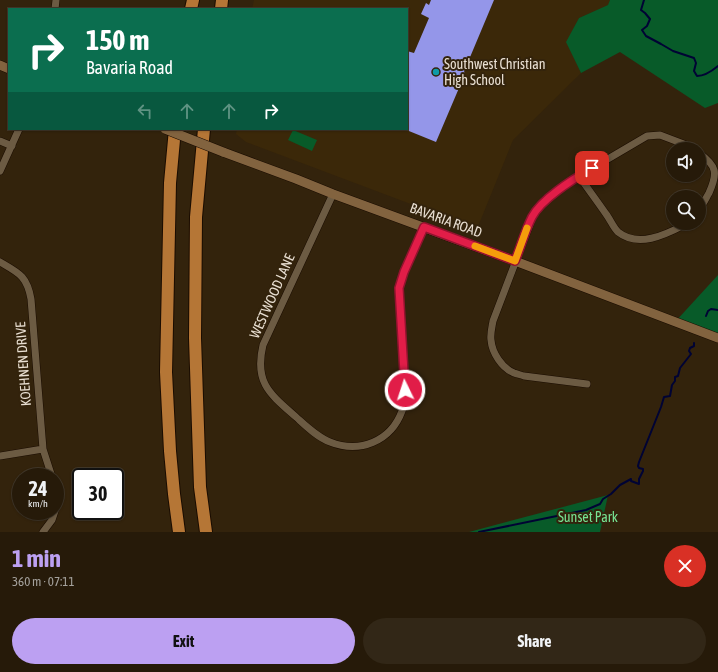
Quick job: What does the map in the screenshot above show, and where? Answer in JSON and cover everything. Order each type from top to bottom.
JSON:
[{"type":"highway","points":[[175,130],[170,183],[166,372],[170,452],[179,532]]},
{"type":"highway","points":[[204,130],[196,217],[195,338],[200,487],[206,532]]},
{"type":"street","points":[[0,171],[19,130]]},
{"type":"street","name":"BAVARIA ROAD","points":[[167,130],[333,194],[718,338]]},
{"type":"street","points":[[587,384],[524,376],[514,373],[499,361],[494,352],[491,341],[493,321],[528,225],[539,207],[546,199],[579,176],[647,136],[660,135],[678,142]]},
{"type":"street","points":[[0,141],[12,146]]},
{"type":"street","points":[[706,158],[715,171],[715,178],[706,198]]},
{"type":"street","points":[[579,176],[618,231],[625,235],[634,239],[650,239],[675,230]]},
{"type":"street","name":"WESTWOOD LANE","points":[[333,194],[263,345],[260,355],[260,367],[266,387],[273,397],[318,436],[340,446],[358,446],[377,441],[393,427],[403,409],[405,390],[399,288],[404,272],[424,227]]},
{"type":"street","name":"KOEHNEN DRIVE","points":[[0,262],[19,273],[26,280],[30,290],[43,449],[49,468]]},
{"type":"street","points":[[0,456],[43,449]]},
{"type":"street","points":[[43,532],[52,520]]},
{"type":"shaded area","points":[[254,0],[610,0],[609,5],[579,18],[567,42],[581,73],[513,140],[477,229],[246,142],[236,134],[237,130],[408,130],[408,8],[252,8]]},
{"type":"green space","points":[[610,0],[718,0],[718,103],[705,108],[620,52],[581,73],[566,42],[579,18],[608,5]]},
{"type":"green space","points":[[293,130],[317,140],[312,151],[288,140]]},
{"type":"green space","points":[[718,275],[718,338],[675,322]]},
{"type":"green space","name":"Sunset Park","points":[[608,495],[600,532],[469,532]]},
{"type":"building","name":"Southwest Christian High School","points":[[431,0],[494,0],[436,142],[406,130],[408,130],[408,51],[414,53],[429,18],[421,14],[426,3],[429,5]]},
{"type":"waterway","points":[[644,0],[641,10],[650,19],[647,26],[642,30],[646,36],[673,51],[694,58],[696,63],[694,71],[697,76],[706,74],[718,66]]},
{"type":"waterway","points":[[706,316],[708,311],[711,309],[718,310]]},
{"type":"waterway","points":[[479,532],[586,510],[600,504],[603,499],[611,494],[620,485],[631,479],[631,481],[639,484],[639,479],[643,471],[643,469],[639,468],[638,466],[639,462],[664,397],[670,396],[675,377],[678,376],[680,368],[691,354],[689,351],[690,348],[694,346],[694,343]]},
{"type":"slow traffic","points":[[475,246],[515,261],[527,228]]},
{"type":"place","name":"Southwest Christian High School","points":[[436,72]]},
{"type":"route","points":[[405,390],[399,288],[404,272],[424,227],[515,261],[528,225],[539,207],[546,199],[592,168]]}]
